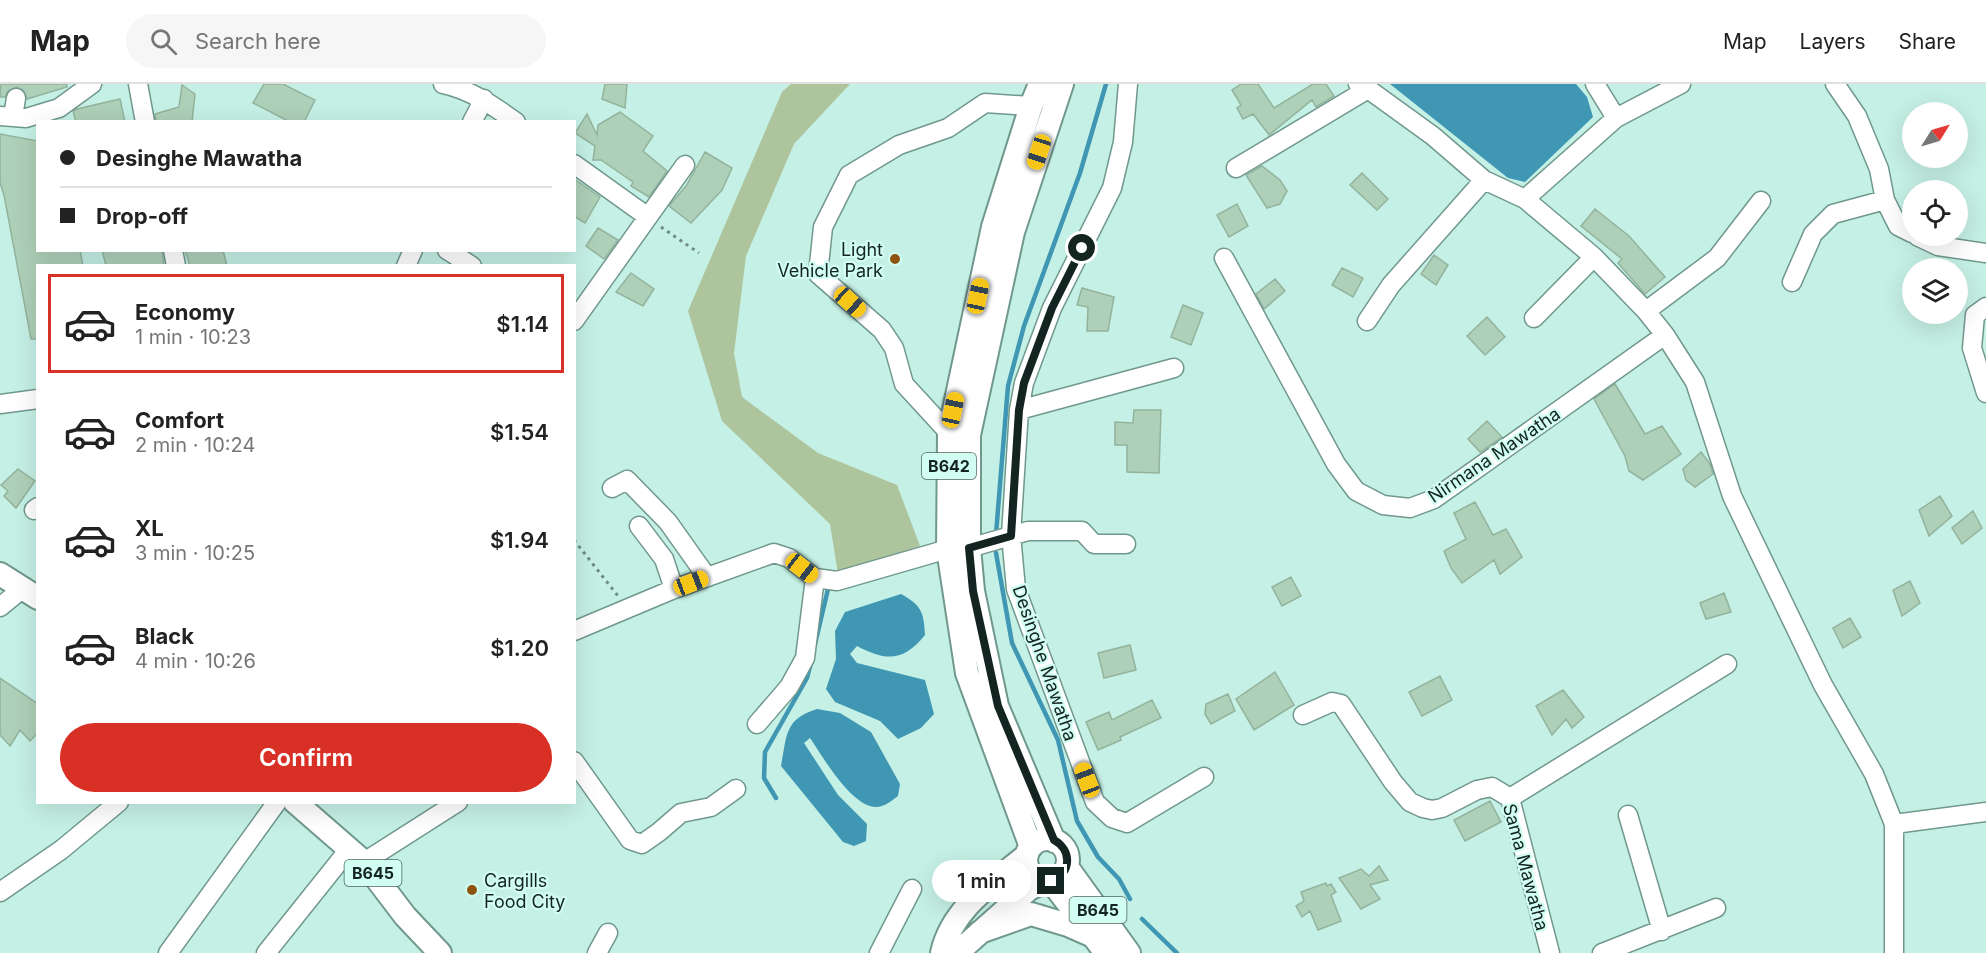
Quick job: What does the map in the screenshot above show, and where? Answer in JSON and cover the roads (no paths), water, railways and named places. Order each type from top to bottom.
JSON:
[{"type":"main road","name":"B642","points":[[1029,851],[967,673],[949,433],[993,227],[1040,84]]},
{"type":"main road","name":"B642","points":[[1054,840],[998,706],[973,591],[959,548],[969,435],[1013,232],[1062,84]]},
{"type":"main road","points":[[0,574],[30,594]]},
{"type":"main road","name":"B645","points":[[297,804],[357,855],[405,916],[440,953]]},
{"type":"main road","points":[[942,953],[951,926],[969,903],[1041,840],[1054,840],[1060,844],[1067,854],[1054,876],[1029,889],[957,953]]},
{"type":"main road","points":[[1029,851],[1028,869],[1038,879],[1054,876]]},
{"type":"main road","name":"B645","points":[[1054,876],[1100,944]]},
{"type":"main road","name":"B645","points":[[1054,876],[1129,953]]},
{"type":"main road","points":[[980,932],[1031,914],[1068,925],[1100,944]]},
{"type":"street","points":[[16,98],[6,116],[26,118],[59,108],[92,84]]},
{"type":"street","points":[[138,84],[145,120]]},
{"type":"street","points":[[443,84],[484,99],[513,120]]},
{"type":"street","name":"Desinghe Mawatha","points":[[1128,84],[1122,142],[1112,188],[1052,308],[1024,383],[1019,410],[1011,536],[1016,589],[1095,802],[1112,818],[1127,823],[1204,777]]},
{"type":"street","points":[[1595,84],[1616,118]]},
{"type":"street","points":[[1525,199],[1616,118],[1681,84]]},
{"type":"street","points":[[1835,84],[1857,116],[1880,169],[1885,200],[1898,226],[1902,228]]},
{"type":"street","points":[[1236,168],[1363,86],[1433,136],[1484,180],[1525,199],[1594,257],[1646,311],[1665,335],[1695,382],[1732,496],[1823,685],[1874,774],[1894,824],[1894,953]]},
{"type":"street","points":[[473,120],[484,99]]},
{"type":"street","points":[[949,433],[904,384],[894,348],[882,330],[818,274],[823,227],[849,175],[899,145],[948,128],[985,103],[1031,106]]},
{"type":"street","points":[[576,165],[648,217]]},
{"type":"street","points":[[576,318],[685,165]]},
{"type":"street","points":[[1367,321],[1391,285],[1484,180]]},
{"type":"street","points":[[1792,282],[1813,234],[1833,214],[1885,200]]},
{"type":"street","points":[[1646,311],[1717,258],[1761,201]]},
{"type":"street","points":[[1938,246],[1986,253]]},
{"type":"street","points":[[450,252],[469,264]]},
{"type":"street","points":[[1534,318],[1594,257]]},
{"type":"street","name":"Nirmana Mawatha","points":[[1224,258],[1336,464],[1356,490],[1383,505],[1410,508],[1434,499],[1665,335]]},
{"type":"street","points":[[1986,307],[1975,315],[1972,348],[1986,393]]},
{"type":"street","points":[[1019,410],[1174,368]]},
{"type":"street","points":[[0,404],[36,399]]},
{"type":"street","points":[[612,488],[627,480],[668,522],[707,577]]},
{"type":"street","points":[[639,526],[664,558],[674,589]]},
{"type":"street","points":[[582,628],[674,589],[774,553],[789,558],[816,578],[837,581],[1028,531],[1082,531],[1094,544],[1126,544]]},
{"type":"street","points":[[757,724],[789,687],[805,658],[816,578]]},
{"type":"street","points":[[0,607],[30,594]]},
{"type":"street","points":[[1510,798],[1727,664]]},
{"type":"street","name":"Sama Mawatha","points":[[1303,715],[1332,702],[1341,704],[1393,782],[1410,802],[1423,808],[1432,810],[1442,808],[1477,790],[1492,787],[1510,798],[1550,953]]},
{"type":"street","points":[[576,764],[630,840],[642,844],[681,813],[711,807],[736,789]]},
{"type":"street","points":[[0,892],[61,850],[117,804]]},
{"type":"street","points":[[168,953],[276,804]]},
{"type":"street","points":[[266,953],[357,855],[454,804]]},
{"type":"street","points":[[1894,824],[1986,812]]},
{"type":"street","points":[[1628,814],[1662,930]]},
{"type":"street","points":[[879,953],[912,889]]},
{"type":"street","points":[[1602,953],[1716,909]]},
{"type":"street","points":[[597,953],[608,933]]},
{"type":"water","points":[[1390,84],[1576,84],[1587,97],[1593,117],[1525,182],[1508,178]]},
{"type":"water","points":[[901,594],[920,610],[924,620],[925,635],[910,650],[902,654],[877,655],[857,646],[850,654],[857,663],[925,680],[934,714],[921,728],[898,739],[880,721],[835,702],[826,689],[836,659],[835,631],[845,612]]},
{"type":"water","points":[[817,709],[840,713],[871,732],[900,784],[898,796],[888,803],[877,807],[867,805],[848,791],[810,738],[804,743],[838,795],[867,824],[866,841],[854,846],[843,842],[781,766],[789,730],[798,718]]},
{"type":"waterway","points":[[996,534],[1008,386],[1024,326],[1080,173],[1106,84]]},
{"type":"waterway","points":[[996,553],[1012,643],[1058,740],[1077,821],[1098,857],[1119,879],[1130,899]]},
{"type":"waterway","points":[[815,644],[828,589]]},
{"type":"waterway","points":[[776,798],[764,778],[765,752],[807,678],[811,663]]},
{"type":"waterway","points":[[1142,919],[1177,953]]},
{"type":"place","name":"Light Vehicle Park","points":[[895,259]]},
{"type":"place","name":"Cargills Food City","points":[[472,890]]}]
